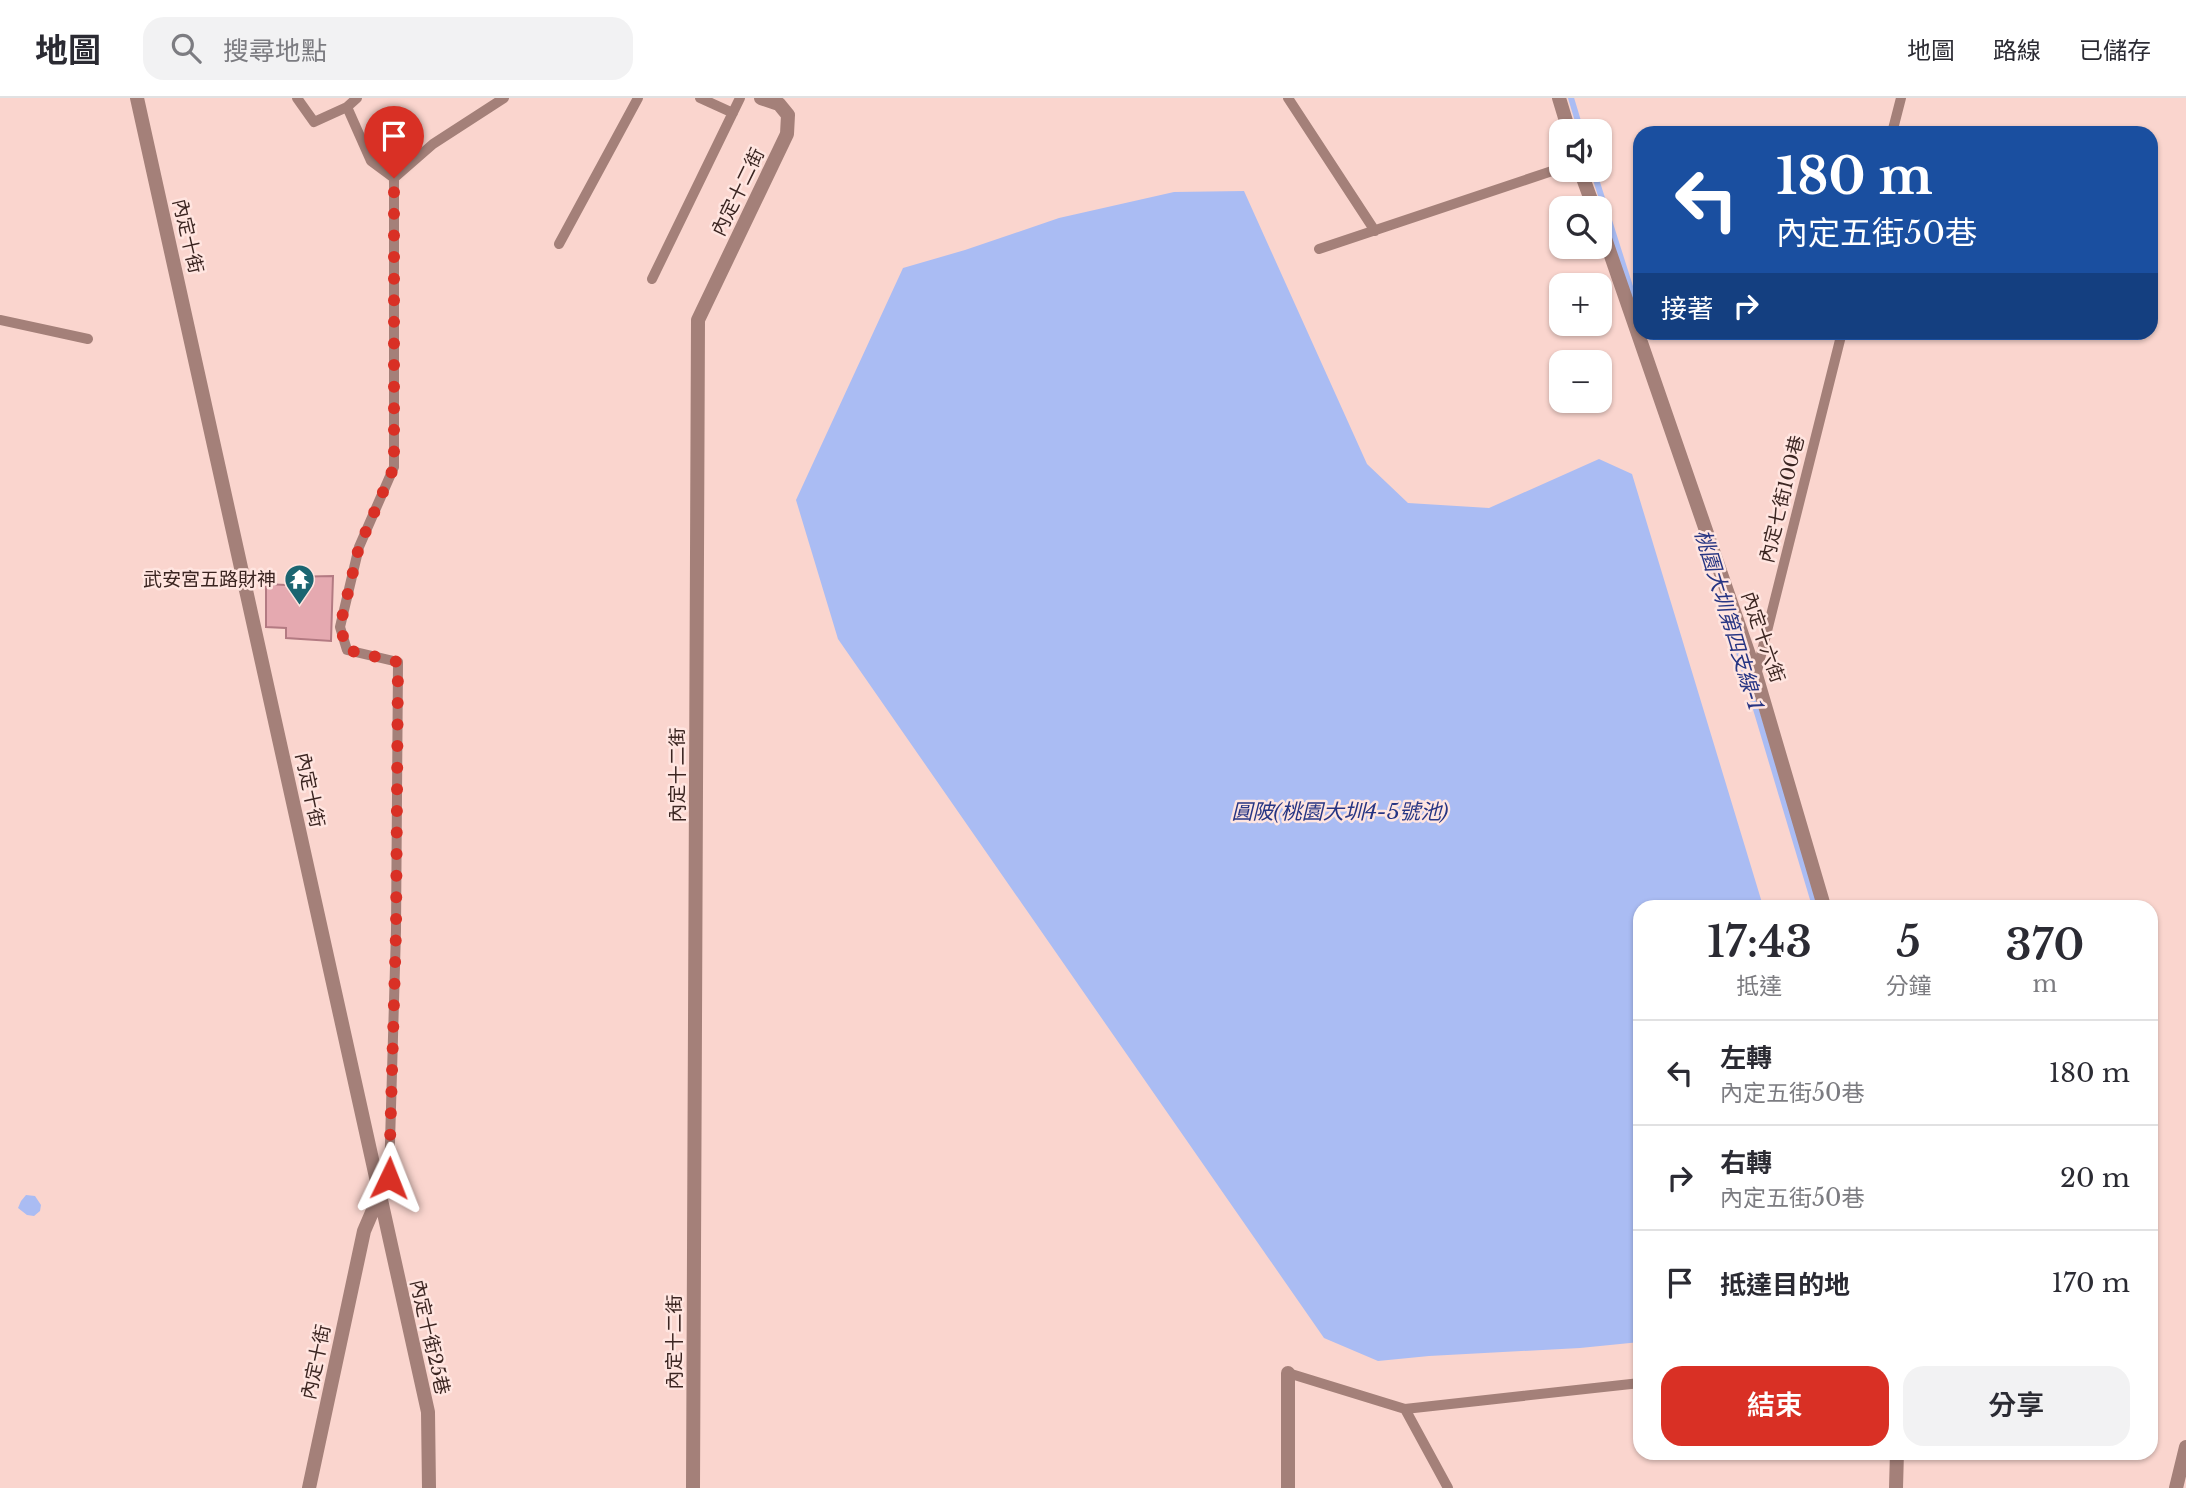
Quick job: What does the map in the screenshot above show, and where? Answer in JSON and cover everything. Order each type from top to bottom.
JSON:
[{"type":"street","name":"內定十街","points":[[137,98],[379,1196],[364,1231],[309,1488]]},
{"type":"street","name":"內定十二街","points":[[693,1488],[698,320],[787,134],[788,116],[779,104],[761,98]]},
{"type":"street","points":[[1559,98],[1565,119]]},
{"type":"street","name":"內定十六街","points":[[1612,259],[1633,320]]},
{"type":"street","name":"內定十六街","points":[[1640,340],[1756,675],[1822,900]]},
{"type":"street","name":"內定十街25巷","points":[[379,1196],[428,1412],[429,1488]]},
{"type":"street","points":[[1288,1488],[1289,1373]]},
{"type":"street","points":[[2176,1488],[2186,1447]]},
{"type":"street","points":[[1896,1488],[1897,1460]]},
{"type":"lane","points":[[296,98],[314,122],[347,107],[358,98]]},
{"type":"lane","points":[[379,1196],[389,1178],[396,931],[398,662],[347,650],[340,626],[359,547],[394,467],[394,178],[433,144],[504,98]]},
{"type":"lane","points":[[559,244],[638,98]]},
{"type":"lane","points":[[700,98],[733,113]]},
{"type":"lane","points":[[652,279],[740,98]]},
{"type":"lane","points":[[1288,98],[1375,230]]},
{"type":"lane","points":[[1894,126],[1901,98]]},
{"type":"lane","points":[[347,107],[371,161],[394,178]]},
{"type":"lane","points":[[1319,249],[1549,172]]},
{"type":"lane","points":[[0,320],[88,340]]},
{"type":"lane","name":"內定七街100巷","points":[[1756,675],[1840,340]]},
{"type":"lane","points":[[1289,1373],[1405,1409],[1633,1384]]},
{"type":"lane","points":[[1405,1409],[1448,1488]]},
{"type":"water","name":"圓陂(桃園大圳4-5號池)","points":[[1244,191],[1367,464],[1408,503],[1489,508],[1599,459],[1632,474],[1761,900],[1633,900],[1633,1343],[1378,1361],[1324,1338],[838,639],[796,500],[903,268],[1059,218],[1174,192]]},
{"type":"water","points":[[26,1195],[35,1196],[41,1205],[40,1211],[34,1216],[27,1215],[18,1208]]},
{"type":"building","name":"武安宮五路財神","points":[[333,576],[331,641],[286,638],[286,628],[266,627],[266,584],[286,585],[286,577]]},
{"type":"waterway","name":"桃園大圳第四支線-1","points":[[1571,98],[1577,119]]},
{"type":"waterway","name":"桃園大圳第四支線-1","points":[[1597,182],[1633,296]]},
{"type":"waterway","name":"桃園大圳第四支線-1","points":[[1726,609],[1813,900]]},
{"type":"place","name":"武安宮五路財神","points":[[299,606]]},
{"type":"route","points":[[389,1178],[396,931],[398,662],[347,650],[340,626],[359,547],[394,467],[394,178]]}]
